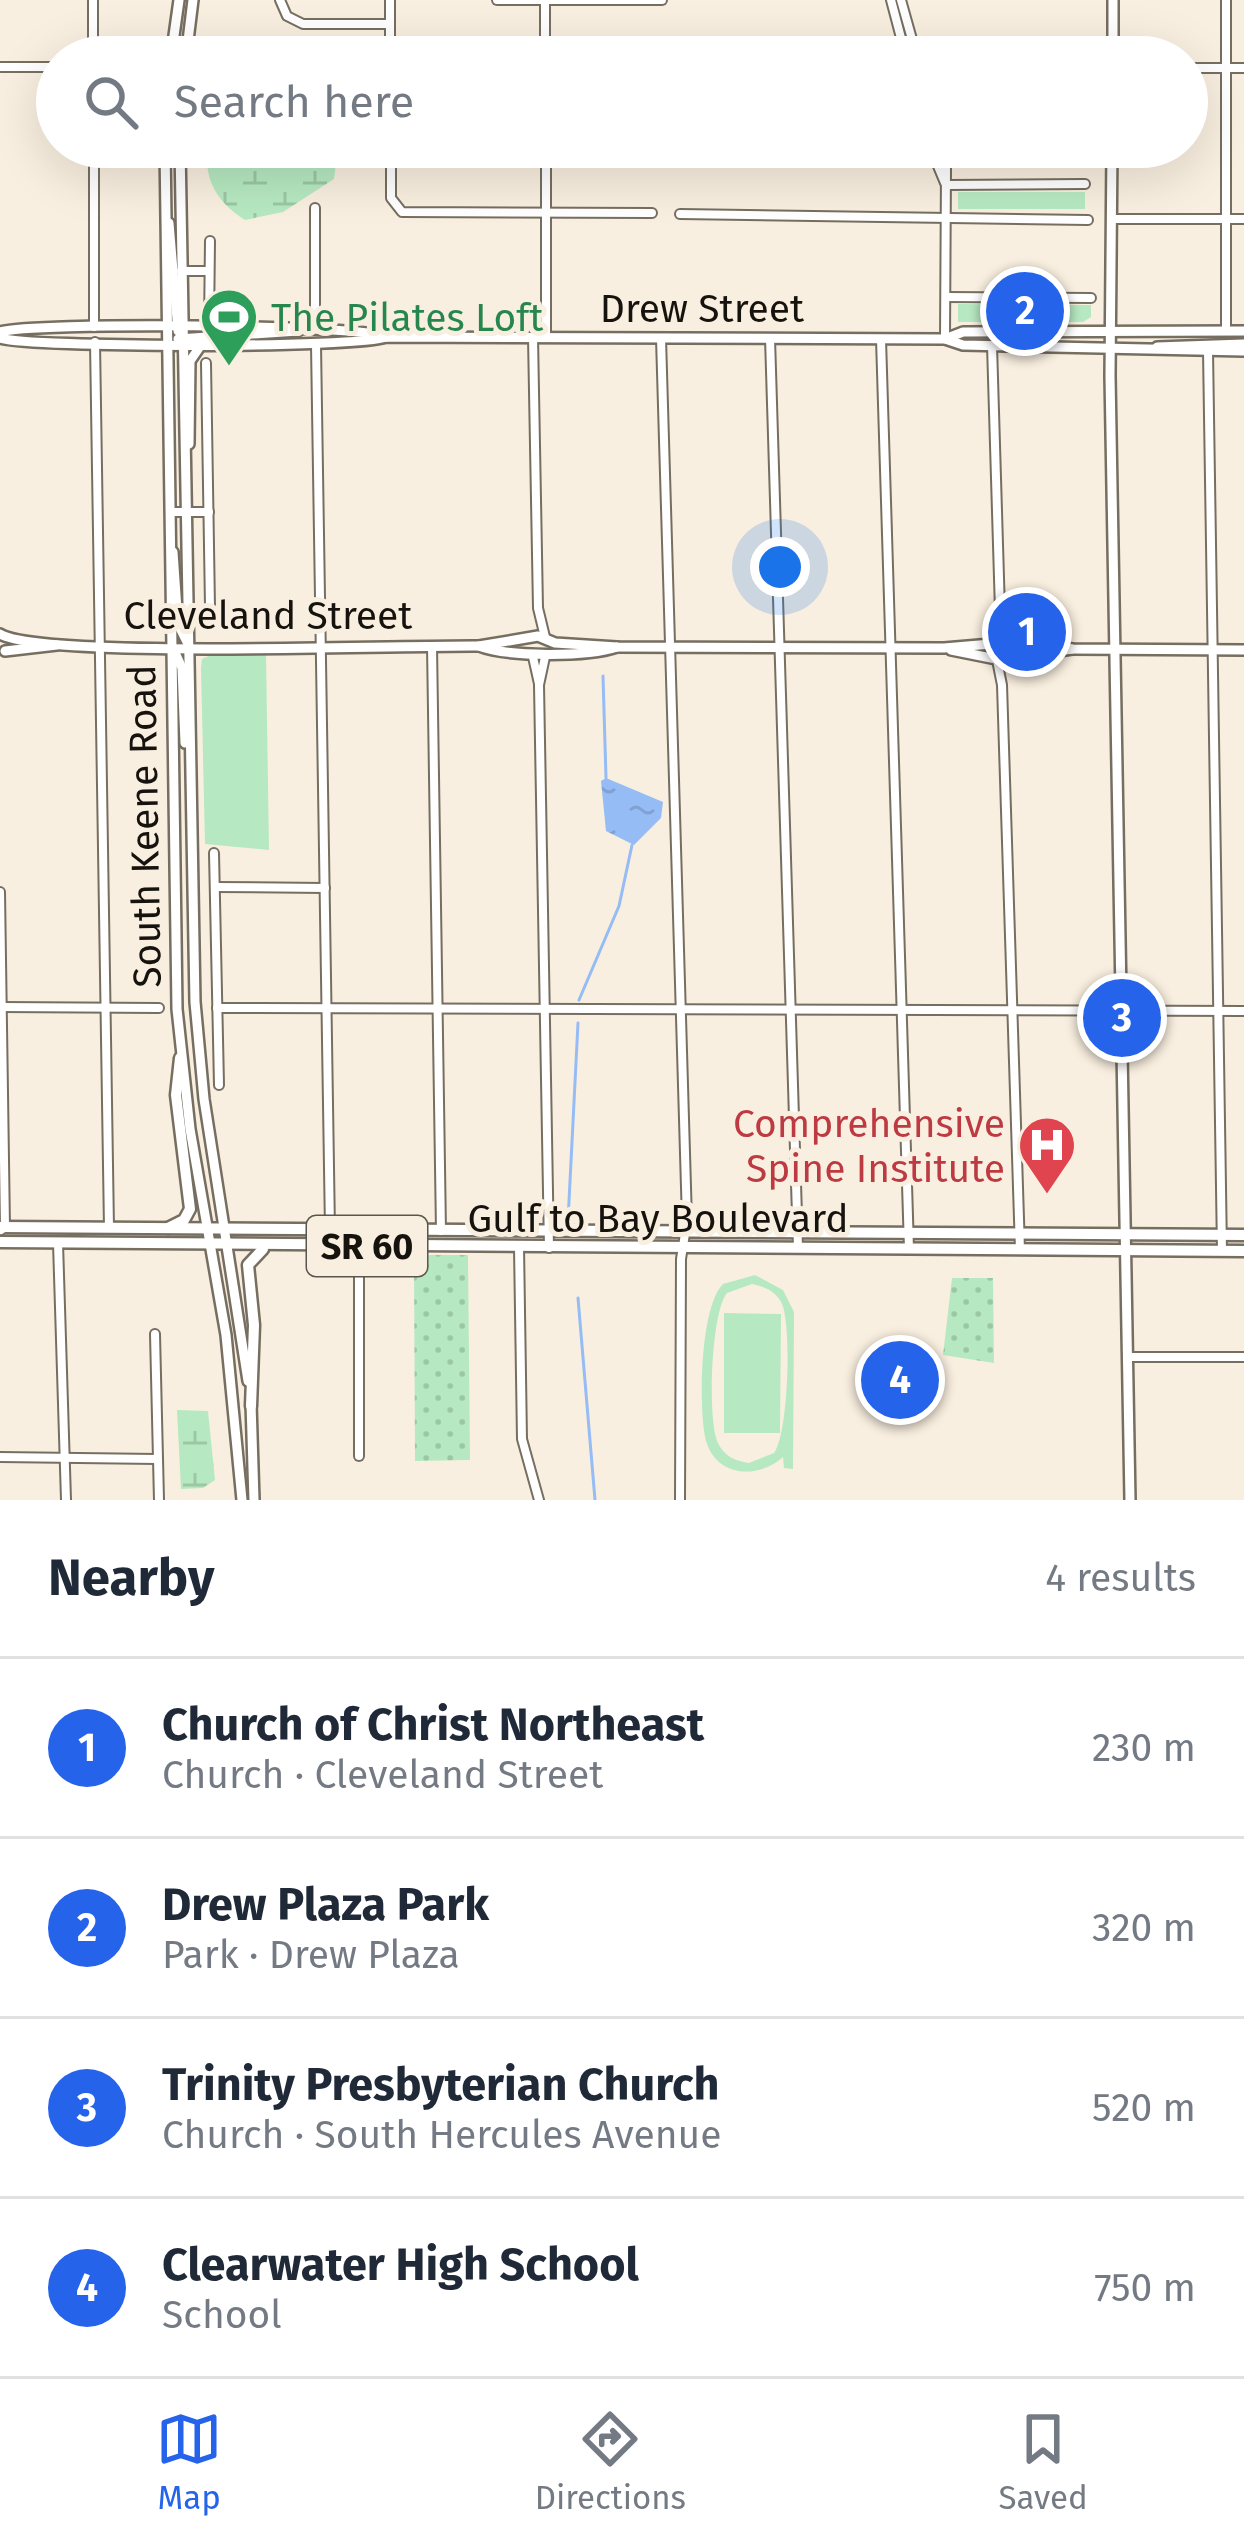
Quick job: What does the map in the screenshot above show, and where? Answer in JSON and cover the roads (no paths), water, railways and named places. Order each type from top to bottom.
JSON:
[{"type":"main road","points":[[174,36],[179,0]]},
{"type":"main road","points":[[189,36],[193,0]]},
{"type":"main road","points":[[1112,0],[1113,36]]},
{"type":"main road","name":"South Keene Road","points":[[165,168],[186,473],[199,1059],[251,1406],[254,1500]]},
{"type":"main road","name":"South Keene Road","points":[[180,168],[182,312],[173,337],[168,512],[180,1058],[213,1245],[242,1500]]},
{"type":"main road","points":[[1112,168],[1110,350],[1130,1500]]},
{"type":"main road","name":"Drew Street","points":[[0,335],[147,328],[202,344],[316,345],[371,344],[386,337],[946,339],[1140,351],[1210,348],[1244,341]]},
{"type":"main road","name":"Drew Street","points":[[0,335],[95,341],[173,337],[209,328],[315,328],[371,329],[386,337]]},
{"type":"main road","points":[[70,341],[285,334],[315,328]]},
{"type":"main road","name":"Drew Street","points":[[946,339],[963,332],[1226,331],[1244,341]]},
{"type":"main road","points":[[186,473],[190,361],[202,344]]},
{"type":"main road","points":[[169,534],[177,568],[178,624],[189,646]]},
{"type":"main road","points":[[2,634],[2,656]]},
{"type":"main road","name":"Cleveland Street","points":[[2,634],[57,645],[1244,650]]},
{"type":"main road","name":"Cleveland Street","points":[[2,656],[57,645]]},
{"type":"main road","points":[[171,646],[182,668],[182,729],[191,765]]},
{"type":"main road","points":[[166,1229],[184,1220],[190,1208],[176,1095],[180,1058]]},
{"type":"main road","name":"Gulf to Bay Boulevard","points":[[2,1228],[1244,1235]]},
{"type":"main road","name":"Gulf to Bay Boulevard","points":[[0,1242],[1244,1251]]},
{"type":"main road","points":[[251,1406],[254,1324],[248,1265],[269,1246]]},
{"type":"street","points":[[93,0],[94,36]]},
{"type":"street","points":[[280,0],[287,16],[303,24],[390,24]]},
{"type":"street","points":[[390,0],[390,36]]},
{"type":"street","points":[[497,0],[662,0]]},
{"type":"street","points":[[891,0],[900,36]]},
{"type":"street","points":[[901,0],[911,36]]},
{"type":"street","points":[[1226,0],[1226,331]]},
{"type":"street","points":[[545,3],[545,36]]},
{"type":"street","points":[[0,67],[36,67]]},
{"type":"street","points":[[1208,68],[1244,68]]},
{"type":"street","points":[[94,168],[94,328]]},
{"type":"street","points":[[391,168],[391,199],[397,210],[652,213]]},
{"type":"street","points":[[545,168],[546,337]]},
{"type":"street","points":[[939,168],[946,185]]},
{"type":"street","points":[[943,168],[946,339]]},
{"type":"street","points":[[946,185],[1085,184]]},
{"type":"street","points":[[315,208],[315,328]]},
{"type":"street","points":[[680,214],[1088,220]]},
{"type":"street","points":[[1112,219],[1244,219]]},
{"type":"street","points":[[209,328],[210,242]]},
{"type":"street","points":[[181,271],[209,271]]},
{"type":"street","points":[[946,297],[1091,298]]},
{"type":"street","points":[[533,337],[549,1248]]},
{"type":"street","points":[[661,338],[686,1232],[680,1500]]},
{"type":"street","points":[[770,338],[798,1249]]},
{"type":"street","points":[[881,339],[909,1249]]},
{"type":"street","points":[[95,341],[109,1228]]},
{"type":"street","points":[[316,345],[330,1231]]},
{"type":"street","points":[[992,345],[1020,1250]]},
{"type":"street","points":[[1210,348],[1222,1251]]},
{"type":"street","points":[[206,364],[210,607]]},
{"type":"street","points":[[168,512],[209,512]]},
{"type":"street","points":[[432,646],[441,1231]]},
{"type":"street","points":[[214,853],[220,1085]]},
{"type":"street","points":[[214,887],[325,888]]},
{"type":"street","points":[[0,892],[2,1228]]},
{"type":"street","points":[[1,1007],[159,1008]]},
{"type":"street","points":[[217,1008],[1244,1011]]},
{"type":"street","points":[[839,1248],[840,1233]]},
{"type":"street","points":[[58,1243],[66,1500]]},
{"type":"street","points":[[359,1246],[359,1456]]},
{"type":"street","points":[[519,1247],[522,1439],[539,1500]]},
{"type":"street","points":[[155,1334],[159,1500]]},
{"type":"street","points":[[1127,1357],[1244,1357]]},
{"type":"street","points":[[0,1456],[157,1459]]},
{"type":"water","points":[[606,778],[663,802],[661,818],[634,845],[606,831],[601,781]]},
{"type":"waterway","points":[[603,676],[606,778]]},
{"type":"waterway","points":[[579,1000],[619,906],[632,845]]},
{"type":"waterway","points":[[568,1221],[578,1023]]},
{"type":"waterway","points":[[578,1298],[595,1500]]},
{"type":"place","name":"Drew Plaza Park","points":[[1025,311]]},
{"type":"place","name":"The Pilates Loft","points":[[229,368]]},
{"type":"place","name":"Church of Christ Northeast","points":[[1027,632]]},
{"type":"place","name":"Trinity Presbyterian Church","points":[[1122,1018]]},
{"type":"place","name":"Comprehensive Spine Institute","points":[[1047,1196]]},
{"type":"place","name":"Clearwater High School","points":[[900,1380]]}]
